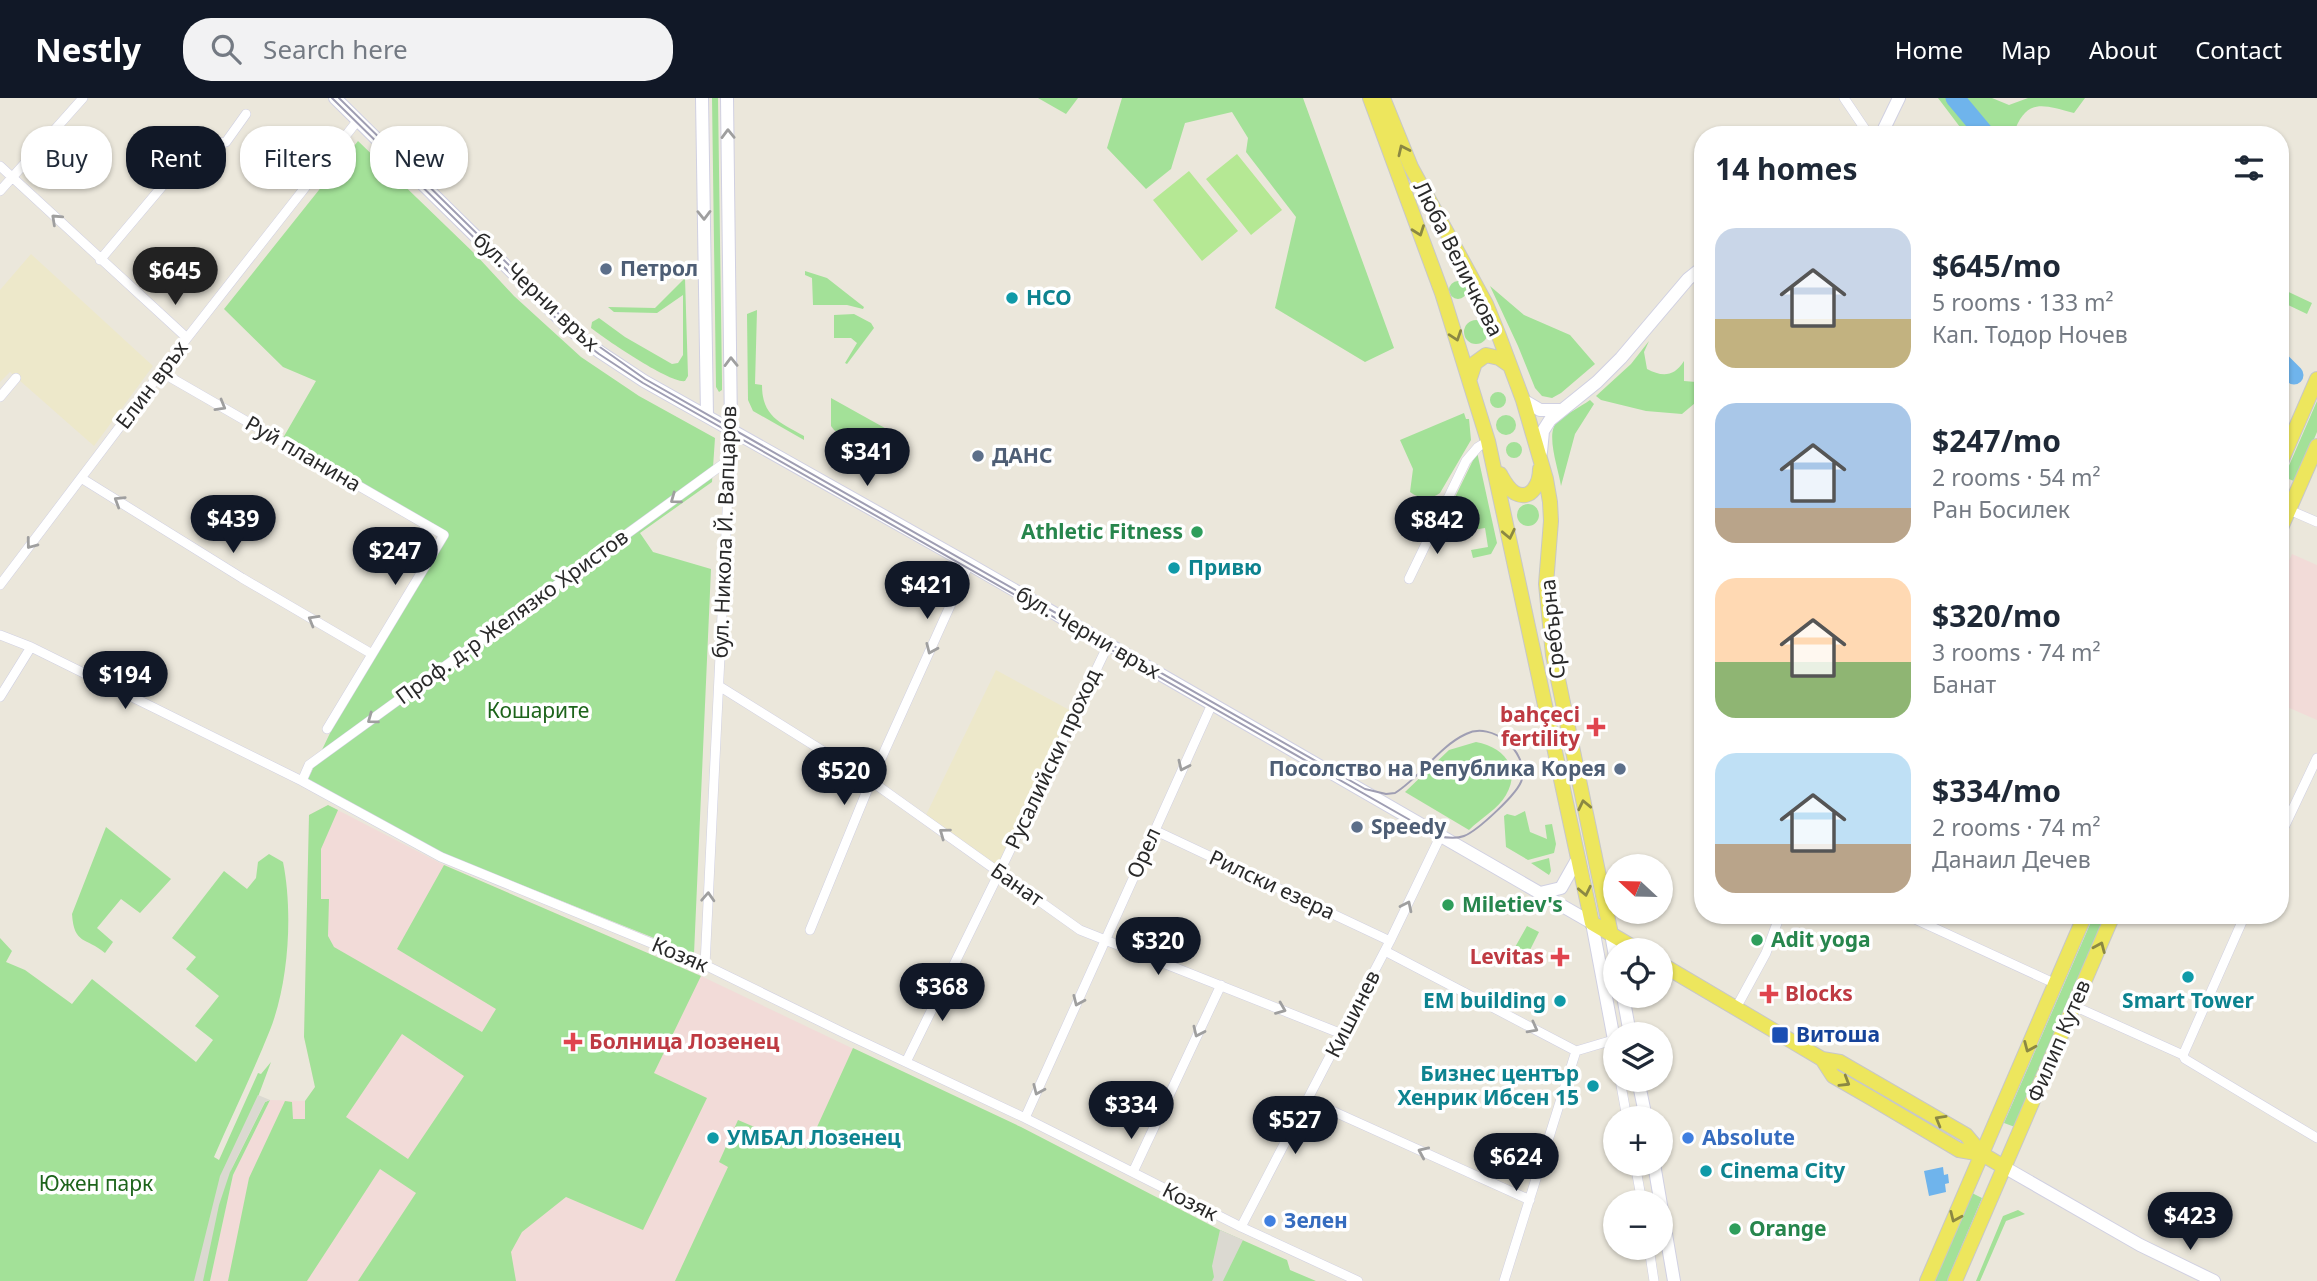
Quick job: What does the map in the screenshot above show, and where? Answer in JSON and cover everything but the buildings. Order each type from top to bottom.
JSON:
[{"type":"main road","name":"бул. Черни връх","points":[[335,98],[571,330],[644,381],[969,564],[1618,938]]},
{"type":"main road","name":"бул. Никола Й. Вапцаров","points":[[702,98],[707,416]]},
{"type":"main road","name":"бул. Никола Й. Вапцаров","points":[[727,98],[731,430]]},
{"type":"main road","name":"Люба Величкова","points":[[1370,98],[1442,293],[1470,378]]},
{"type":"main road","name":"Люба Величкова","points":[[1383,98],[1411,167],[1486,304],[1523,400],[1541,461]]},
{"type":"main road","points":[[1885,126],[1899,98]]},
{"type":"main road","name":"Сребърна","points":[[1611,934],[1553,655],[1546,584],[1550,502],[1541,461],[1543,431],[1549,420],[1560,410],[1597,382],[1694,275]]},
{"type":"main road","points":[[1470,378],[1480,357],[1486,355],[1499,358],[1508,365]]},
{"type":"main road","name":"Сребърна","points":[[1470,378],[1495,467],[1592,923]]},
{"type":"main road","points":[[2289,443],[2317,379]]},
{"type":"main road","points":[[1523,400],[1540,410],[1560,410]]},
{"type":"main road","points":[[2289,500],[2317,446]]},
{"type":"main road","points":[[1495,467],[1511,490],[1521,495],[1532,492],[1538,485],[1541,461]]},
{"type":"main road","points":[[1540,893],[1561,888],[1578,858]]},
{"type":"main road","points":[[1592,923],[1610,1022]]},
{"type":"main road","name":"Филип Кутев","points":[[1927,1281],[2081,924]]},
{"type":"main road","name":"Филип Кутев","points":[[1955,1281],[2109,924]]},
{"type":"main road","points":[[1611,934],[1612,938]]},
{"type":"main road","points":[[1673,971],[1822,1059],[1840,1062],[1956,1129],[1966,1135],[1982,1154],[2164,1259],[2214,1281]]},
{"type":"main road","points":[[1656,1176],[1674,1281]]},
{"type":"street","points":[[0,191],[83,98]]},
{"type":"street","points":[[1844,98],[1863,126]]},
{"type":"street","points":[[100,260],[197,145],[226,142],[246,114]]},
{"type":"street","name":"Елин връх","points":[[0,585],[187,338],[358,120]]},
{"type":"street","points":[[0,166],[187,338]]},
{"type":"street","name":"Руй планина","points":[[161,372],[444,534],[372,654]]},
{"type":"street","points":[[0,397],[16,378]]},
{"type":"street","name":"бул. Никола Й. Вапцаров","points":[[705,965],[731,430]]},
{"type":"street","points":[[1409,579],[1466,461],[1478,447],[1488,442]]},
{"type":"street","name":"Проф. д-р Желязко Христов","points":[[302,781],[309,765],[730,459]]},
{"type":"street","points":[[81,478],[242,578],[372,654],[327,729]]},
{"type":"street","points":[[2289,510],[2317,522]]},
{"type":"street","points":[[810,930],[872,780],[969,564]]},
{"type":"street","name":"Козяк","points":[[0,635],[31,647],[302,781],[441,857],[705,965],[1025,1118],[1241,1227],[1358,1281]]},
{"type":"street","name":"Русалийски проход","points":[[906,1062],[1108,645]]},
{"type":"street","points":[[0,698],[31,647]]},
{"type":"street","name":"Банат","points":[[719,686],[872,780],[1080,930],[1342,1034]]},
{"type":"street","name":"Орел","points":[[1025,1118],[1212,704]]},
{"type":"street","points":[[2289,817],[2317,758]]},
{"type":"street","name":"Рилски езера","points":[[1154,830],[1390,941]]},
{"type":"street","name":"Кишинев","points":[[1241,1227],[1385,951],[1441,835]]},
{"type":"street","points":[[1736,1008],[1766,953],[1777,924]]},
{"type":"street","points":[[1926,924],[2056,984]]},
{"type":"street","points":[[2183,1055],[2241,924]]},
{"type":"street","points":[[1385,951],[1576,1051],[1603,1045]]},
{"type":"street","points":[[1133,1172],[1221,985]]},
{"type":"street","points":[[2074,1006],[2183,1055],[2185,1059],[2317,1138]]},
{"type":"street","points":[[1504,1281],[1576,1051]]},
{"type":"street","points":[[1308,1100],[1530,1200]]},
{"type":"street","points":[[1651,1260],[1654,1281]]},
{"type":"shaded area","points":[[31,254],[153,366],[94,446],[10,372],[0,382],[0,290]]},
{"type":"shaded area","points":[[2292,554],[2317,565],[2317,720],[2289,708],[2289,561]]},
{"type":"shaded area","points":[[996,670],[1073,712],[998,868],[926,815]]},
{"type":"shaded area","name":"Болница Лозенец","points":[[328,805],[444,865],[701,976],[906,1074],[1062,1281],[210,1281],[233,1175],[270,1100],[305,1101],[315,1087],[304,1037],[309,815]]},
{"type":"shaded area","points":[[258,1095],[270,1100],[265,1102],[230,1172],[219,1205],[203,1281],[194,1281],[220,1176]]},
{"type":"shaded area","points":[[1220,1230],[1243,1240],[1223,1281],[1212,1281],[1212,1266]]},
{"type":"green space","points":[[712,98],[718,98],[722,381],[722,390],[719,392],[716,387]]},
{"type":"green space","points":[[1038,98],[1078,98],[1066,114]]},
{"type":"green space","points":[[1122,98],[1303,98],[1394,348],[1365,362],[1275,308],[1296,217],[1246,152],[1248,138],[1232,112],[1185,123],[1171,169],[1146,189],[1107,148]]},
{"type":"green space","points":[[1938,98],[1951,98],[1974,126],[1959,126]]},
{"type":"green space","points":[[1963,98],[1992,98],[2009,105],[2028,98],[2085,98],[2074,113],[2052,107],[2036,107],[2029,109],[2017,126],[1986,126]]},
{"type":"green space","name":"Кошарите","points":[[358,141],[370,153],[370,189],[408,189],[514,296],[581,357],[639,396],[715,438],[712,482],[640,533],[653,552],[711,569],[694,954],[444,854],[308,779],[331,731],[448,535],[283,438],[316,381],[283,367],[224,309],[320,189],[356,189]]},
{"type":"green space","points":[[1237,154],[1282,210],[1251,235],[1206,179]]},
{"type":"green space","points":[[1189,171],[1238,231],[1202,261],[1153,200]]},
{"type":"green space","points":[[805,271],[827,278],[864,307],[863,309],[847,305],[813,305],[812,278],[805,275]]},
{"type":"green space","points":[[685,278],[688,376],[685,381],[666,376],[591,328],[592,322],[599,318],[625,337],[672,364],[678,363],[683,355],[683,295],[657,313],[614,312],[608,307],[655,308]]},
{"type":"green space","points":[[1458,281],[1464,284],[1467,290],[1464,296],[1458,299],[1452,296],[1449,290],[1452,284]]},
{"type":"green space","points":[[1490,286],[1524,315],[1570,335],[1595,364],[1561,393],[1552,398],[1542,396],[1535,388]]},
{"type":"green space","points":[[2289,292],[2312,303],[2307,314],[2289,305]]},
{"type":"green space","points":[[757,310],[755,384],[762,385],[765,404],[774,417],[804,436],[804,440],[753,411],[748,400],[747,314]]},
{"type":"green space","points":[[854,314],[871,323],[874,328],[847,364],[845,363],[857,343],[851,338],[834,338],[834,315]]},
{"type":"green space","points":[[1476,320],[1485,323],[1488,332],[1485,341],[1476,344],[1467,341],[1464,332],[1467,323]]},
{"type":"green space","points":[[1649,341],[1644,352],[1647,369],[1658,373],[1672,373],[1684,361],[1684,381],[1694,382],[1694,404],[1682,414],[1646,411],[1601,400],[1596,396],[1631,364]]},
{"type":"green space","points":[[1495,392],[1501,392],[1506,400],[1504,406],[1495,408],[1490,403],[1490,397]]},
{"type":"green space","points":[[831,398],[892,432],[879,456],[834,430],[831,426]]},
{"type":"green space","points":[[1590,400],[1594,404],[1575,434],[1561,486],[1552,443],[1554,428],[1557,422]]},
{"type":"green space","points":[[2317,401],[2317,432],[2296,482],[2289,479],[2289,465]]},
{"type":"green space","points":[[1464,413],[1466,419],[1469,419],[1471,440],[1440,493],[1425,498],[1414,495],[1410,492],[1413,469],[1400,440]]},
{"type":"green space","points":[[1506,415],[1513,418],[1516,425],[1513,432],[1506,435],[1499,432],[1496,425],[1499,418]]},
{"type":"green space","points":[[1511,442],[1517,442],[1522,450],[1520,456],[1511,458],[1506,453],[1506,447]]},
{"type":"green space","points":[[1477,452],[1497,543],[1491,554],[1473,558],[1471,550],[1488,547],[1485,528],[1459,532],[1442,524]]},
{"type":"green space","points":[[1528,504],[1536,507],[1539,515],[1536,523],[1528,526],[1520,523],[1517,515],[1520,507]]},
{"type":"green space","points":[[1476,742],[1502,754],[1511,767],[1512,776],[1503,800],[1469,830],[1405,792],[1449,750]]},
{"type":"green space","points":[[328,805],[338,810],[321,849],[321,899],[329,899],[328,936],[334,947],[482,1032],[496,1009],[397,949],[444,865],[701,976],[654,1073],[707,1098],[643,1230],[566,1197],[522,1232],[511,1252],[516,1281],[358,1281],[416,1193],[380,1169],[307,1281],[228,1281],[249,1178],[285,1101],[292,1102],[293,1119],[305,1119],[305,1101],[315,1087],[304,1037],[309,815]],"holes":[[[402,1034],[464,1076],[408,1159],[346,1117]]]},
{"type":"green space","points":[[1525,811],[1530,832],[1547,839],[1545,825],[1552,824],[1556,844],[1554,853],[1528,860],[1506,847],[1504,816],[1515,816]]},
{"type":"green space","points":[[106,827],[171,879],[140,913],[121,899],[97,928],[113,942],[105,953],[78,936],[72,914]]},
{"type":"green space","name":"Южен парк","points":[[269,854],[283,862],[286,881],[288,924],[285,969],[270,1030],[214,1157],[219,1160],[258,1073],[261,1074],[271,1062],[230,1172],[265,1102],[270,1100],[233,1175],[210,1281],[0,1281],[0,938],[12,951],[6,962],[25,970],[72,1004],[92,979],[196,1062],[213,1040],[195,1026],[219,996],[186,969],[196,957],[172,938],[224,871],[247,889],[256,878],[258,862]]},
{"type":"green space","points":[[1549,858],[1549,875],[1531,863]]},
{"type":"green space","points":[[2090,924],[2103,924],[2015,1127],[2004,1123]]},
{"type":"green space","points":[[1527,926],[1539,932],[1527,956],[1514,949]]},
{"type":"green space","points":[[853,1048],[1021,1127],[1220,1230],[1287,1260],[1290,1270],[1316,1281],[675,1281],[728,1167],[719,1162],[738,1120],[807,1149]]},
{"type":"green space","points":[[1972,1193],[1982,1198],[1947,1281],[1935,1281]]},
{"type":"green space","points":[[2018,1210],[2025,1214],[2006,1221],[1980,1281],[1976,1281],[2003,1216]]},
{"type":"water","points":[[1943,1167],[1944,1175],[1948,1174],[1946,1192],[1929,1196],[1924,1171]]},
{"type":"waterway","points":[[1955,98],[1978,126]]},
{"type":"waterway","points":[[2289,370],[2294,375]]},
{"type":"tram line","points":[[332,98],[570,332],[643,383],[1438,836],[1458,838],[1470,833],[1497,811],[1519,785],[1522,768],[1514,749],[1497,735],[1476,731],[1447,746],[1395,793],[1386,794],[1365,789],[645,379],[573,328],[339,98]]},
{"type":"place","name":"Петрол","points":[[606,269]]},
{"type":"place","name":"НСО","points":[[1012,298]]},
{"type":"place","name":"ДАНС","points":[[978,456]]},
{"type":"place","name":"Athletic Fitness","points":[[1197,532]]},
{"type":"place","name":"Привю","points":[[1174,568]]},
{"type":"place","name":"bahçeci fertility","points":[[1596,727]]},
{"type":"place","name":"Посолство на Република Корея","points":[[1620,769]]},
{"type":"place","name":"Speedy","points":[[1357,827]]},
{"type":"place","name":"Miletiev's","points":[[1448,905]]},
{"type":"place","name":"Adit yoga","points":[[1757,940]]},
{"type":"place","name":"Levitas","points":[[1560,957]]},
{"type":"place","name":"Smart Tower","points":[[2188,977]]},
{"type":"place","name":"Blocks","points":[[1769,994]]},
{"type":"place","name":"EM building","points":[[1560,1001]]},
{"type":"place","name":"Витоша","points":[[1780,1035]]},
{"type":"place","name":"Болница Лозенец","points":[[573,1042]]},
{"type":"place","name":"Бизнес център Хенрик Ибсен 15","points":[[1593,1086]]},
{"type":"place","name":"УМБАЛ Лозенец","points":[[713,1138]]},
{"type":"place","name":"Absolute","points":[[1688,1138]]},
{"type":"place","name":"Cinema City","points":[[1706,1171]]},
{"type":"place","name":"Зелен","points":[[1270,1221]]},
{"type":"place","name":"Orange","points":[[1735,1229]]}]
